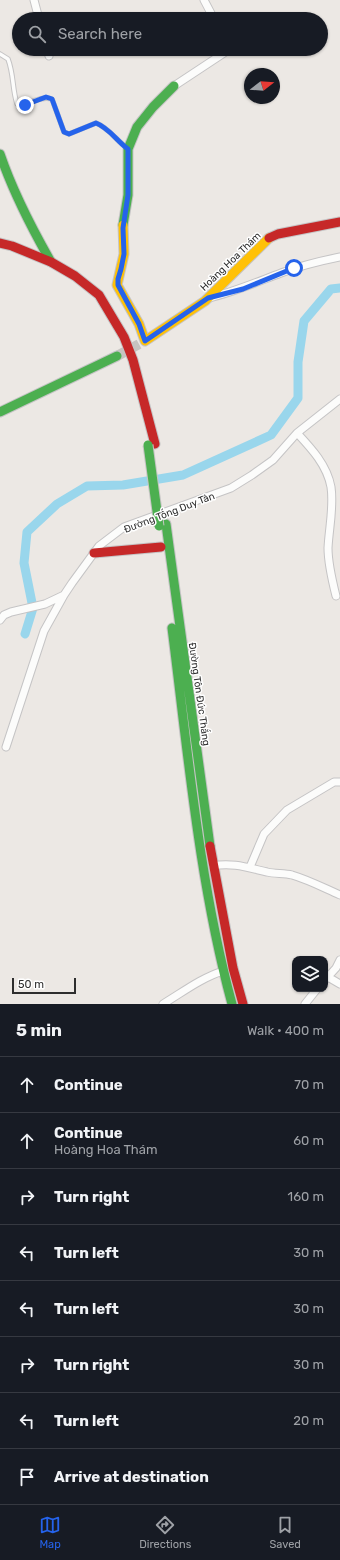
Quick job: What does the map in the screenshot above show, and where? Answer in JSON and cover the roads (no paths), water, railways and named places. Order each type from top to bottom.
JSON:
[{"type":"main road","points":[[128,149],[137,127],[153,107],[174,86]]},
{"type":"main road","name":"Hoàng Hoa Thám","points":[[128,149],[128,195],[123,228],[124,254],[118,285],[139,324],[145,341],[208,298],[269,238],[278,234],[339,222]]},
{"type":"main road","points":[[0,154],[9,180],[30,226],[51,262]]},
{"type":"main road","name":"Đường Tôn Đức Thắng","points":[[0,243],[12,246],[51,262],[75,276],[99,295],[124,337],[133,360],[140,386],[151,444],[213,866],[233,968],[243,1004]]},
{"type":"main road","points":[[0,412],[117,356]]},
{"type":"main road","name":"Đường Tôn Đức Thắng","points":[[162,525],[161,547],[203,867],[223,971],[232,1004]]},
{"type":"main road","points":[[94,553],[161,547]]},
{"type":"street","points":[[34,0],[37,12]]},
{"type":"street","points":[[204,0],[210,12]]},
{"type":"street","points":[[174,86],[219,56]]},
{"type":"street","points":[[208,298],[243,289],[281,273],[321,260],[340,257]]},
{"type":"street","name":"Đường Tống Duy Tân","points":[[6,747],[44,631],[72,582],[99,546],[124,528],[231,488],[273,460],[297,433],[340,399]]},
{"type":"street","points":[[297,433],[313,450],[324,470],[330,486],[332,508],[328,549],[330,572],[336,596]]},
{"type":"street","points":[[0,620],[4,615],[18,610],[45,604],[64,595]]},
{"type":"street","points":[[250,867],[264,834],[287,810],[334,782],[340,782]]},
{"type":"street","points":[[213,866],[231,864],[250,867],[269,873],[290,875],[314,882],[340,895]]},
{"type":"street","points":[[328,977],[336,968],[340,960]]},
{"type":"street","points":[[164,1004],[198,982],[223,971]]},
{"type":"street","points":[[328,978],[340,984]]},
{"type":"street","points":[[304,1004],[314,992]]},
{"type":"lane","points":[[0,54],[8,59],[13,73],[13,90],[17,104],[25,105],[46,97],[52,99],[64,132],[69,134],[96,123],[104,126],[128,149]]},
{"type":"waterway","points":[[25,634],[33,608],[24,563],[27,532],[57,504],[87,486],[123,485],[183,475],[271,435],[298,398],[298,362],[304,321],[331,289],[340,288]]},
{"type":"tunnel","points":[[117,356],[145,341]]}]
